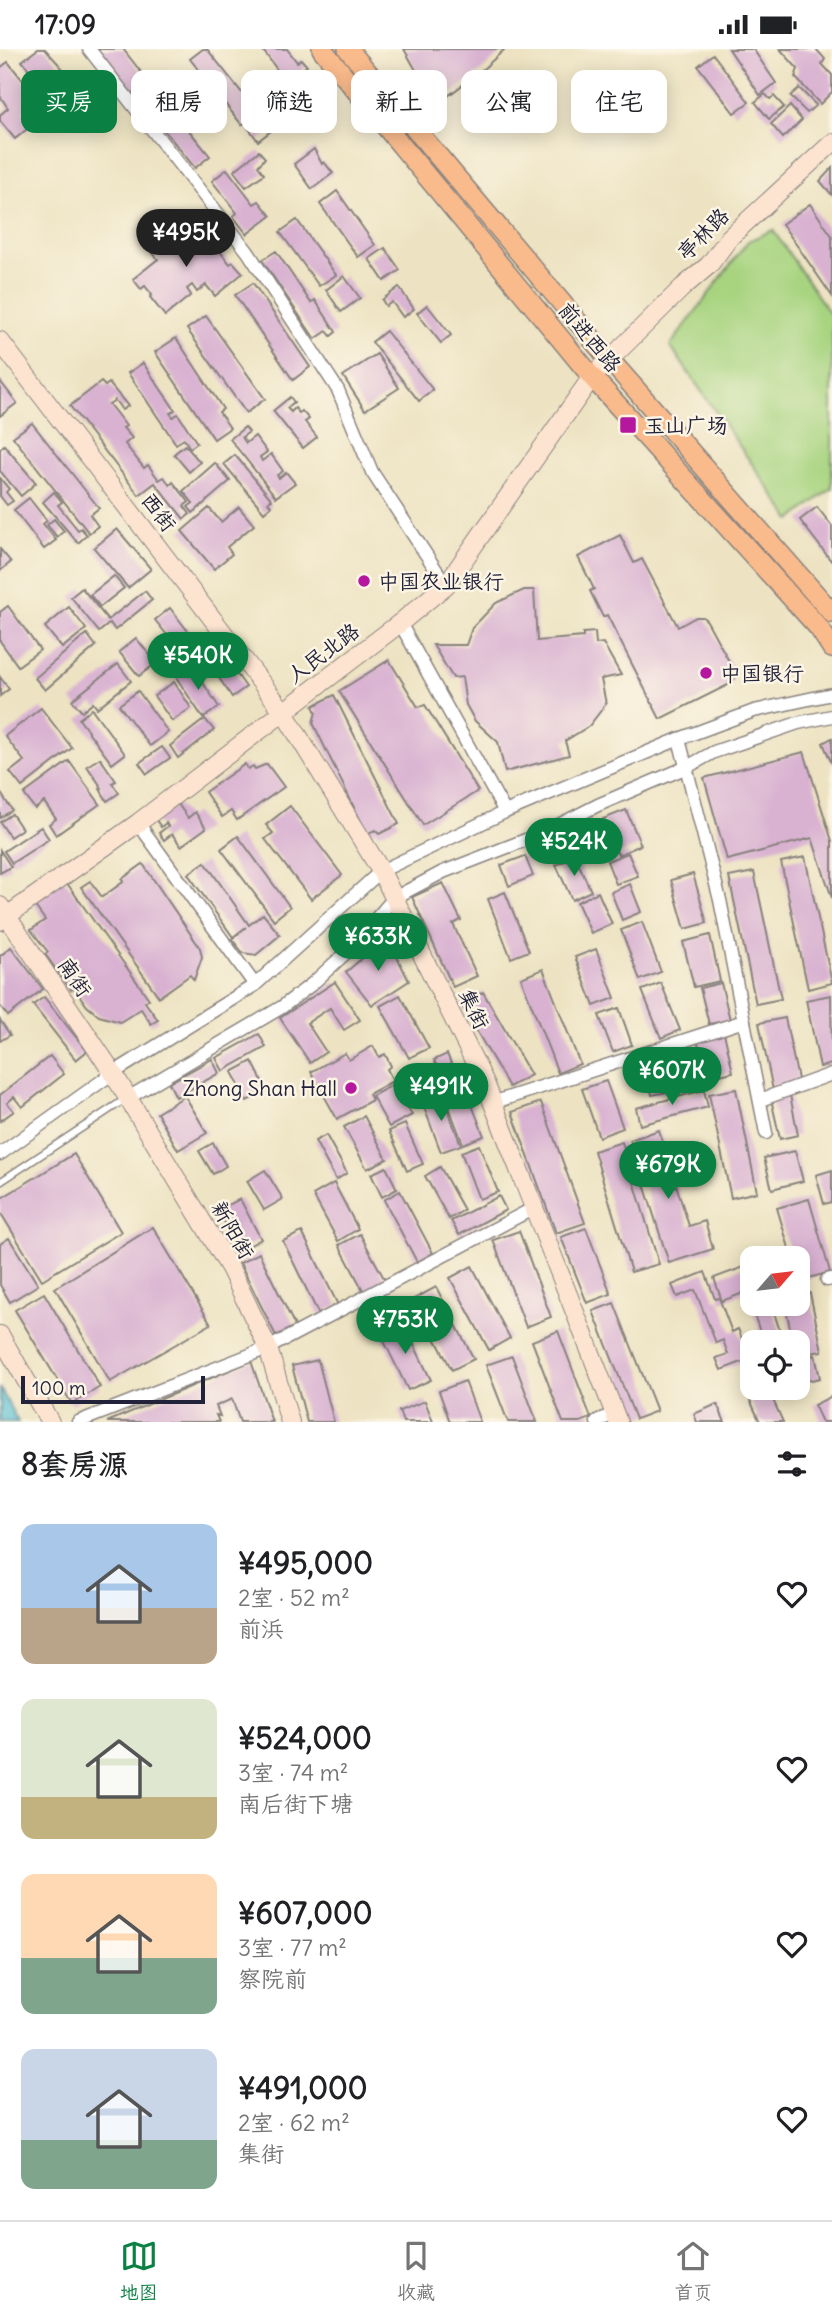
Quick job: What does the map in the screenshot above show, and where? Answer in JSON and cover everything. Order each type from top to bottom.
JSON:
[{"type":"main road","name":"前进西路","points":[[321,49],[592,377],[810,618],[832,648]]},
{"type":"main road","name":"前进西路","points":[[348,49],[609,359],[832,613]]},
{"type":"street","points":[[89,49],[248,252],[338,390],[372,472],[446,585]]},
{"type":"street","name":"亭林路","points":[[609,359],[683,286],[709,265],[730,237],[832,143]]},
{"type":"street","name":"西街","points":[[0,341],[283,711]]},
{"type":"street","name":"人民北路","points":[[2,915],[138,823],[446,585],[592,377],[609,359]]},
{"type":"street","points":[[400,623],[505,812]]},
{"type":"street","points":[[0,1154],[113,1073],[255,985],[382,871],[505,812],[679,739],[754,711],[832,694]]},
{"type":"street","name":"集街","points":[[283,711],[382,871],[492,1103],[616,1417]]},
{"type":"street","points":[[128,1097],[282,1007],[312,985],[350,949],[394,898],[443,872],[541,834],[714,752],[798,723],[832,716]]},
{"type":"street","points":[[679,739],[720,899],[766,1133]]},
{"type":"street","points":[[138,823],[255,985]]},
{"type":"street","name":"南街","points":[[2,915],[113,1073]]},
{"type":"street","points":[[492,1103],[744,1021]]},
{"type":"street","name":"新阳街","points":[[113,1073],[230,1268],[268,1348],[290,1422]]},
{"type":"street","points":[[760,1100],[832,1074]]},
{"type":"street","points":[[78,1422],[268,1348],[534,1208]]},
{"type":"street","points":[[0,1335],[50,1422]]},
{"type":"street","points":[[597,1422],[616,1417]]},
{"type":"lane","points":[[0,1182],[128,1097]]},
{"type":"green space","name":"玉山广场","points":[[773,230],[832,317],[832,488],[791,520],[670,346],[748,241]]},
{"type":"water","points":[[0,1388],[18,1422],[0,1422]]},
{"type":"building","points":[[38,49],[45,49],[64,70],[29,70],[22,61]]},
{"type":"building","points":[[97,49],[123,49],[139,70],[131,70],[131,93],[117,75],[117,70],[113,70]]},
{"type":"building","points":[[207,49],[224,70],[199,70],[190,59]]},
{"type":"building","points":[[262,49],[287,49],[297,62],[301,59],[307,66],[301,70],[277,70]]},
{"type":"building","points":[[404,49],[505,49],[482,70],[461,70],[461,86],[447,97],[447,70],[416,70]]},
{"type":"building","points":[[729,49],[753,49],[776,83],[760,95]]},
{"type":"building","points":[[780,49],[816,49],[825,59],[822,64],[832,75],[832,92],[820,104],[795,77],[798,69]]},
{"type":"building","points":[[713,54],[749,102],[734,113],[698,66]]},
{"type":"building","points":[[8,62],[21,78],[22,133],[15,139],[0,121],[0,115],[8,108],[0,96],[0,68]]},
{"type":"building","points":[[227,74],[241,92],[241,124],[227,106]]},
{"type":"building","points":[[799,88],[816,105],[807,113],[790,96]]},
{"type":"building","points":[[765,94],[770,99],[774,96],[784,107],[769,119],[755,102]]},
{"type":"building","points":[[790,106],[802,120],[783,138],[771,124]]},
{"type":"building","points":[[166,133],[191,133],[210,156],[195,168]]},
{"type":"building","points":[[252,133],[268,133],[258,141]]},
{"type":"building","points":[[314,149],[322,164],[324,162],[333,173],[312,189],[294,164]]},
{"type":"building","points":[[259,151],[265,158],[258,166],[264,174],[246,187],[234,171]]},
{"type":"building","points":[[832,168],[832,195],[820,181]]},
{"type":"building","points":[[227,169],[254,204],[259,201],[271,216],[247,234],[233,216],[237,213],[212,181]]},
{"type":"building","points":[[337,191],[375,245],[358,257],[320,204]]},
{"type":"building","points":[[810,204],[832,236],[832,296],[782,224]]},
{"type":"building","points":[[297,220],[336,275],[319,286],[280,232]]},
{"type":"building","points":[[196,222],[230,264],[233,262],[243,273],[215,296],[206,285],[197,292],[192,285],[187,289],[191,295],[165,316],[145,286],[141,289],[133,279],[158,259],[151,251],[166,239],[170,243]]},
{"type":"building","points":[[385,248],[400,270],[384,281],[369,259]]},
{"type":"building","points":[[276,251],[311,303],[315,300],[336,332],[331,336],[327,331],[315,339],[262,260]]},
{"type":"building","points":[[344,276],[360,298],[341,312],[326,290]]},
{"type":"building","points":[[253,283],[310,367],[293,380],[235,295]]},
{"type":"building","points":[[399,287],[414,309],[403,317],[392,302],[386,306],[382,300]]},
{"type":"building","points":[[427,305],[451,335],[441,343],[417,313]]},
{"type":"building","points":[[206,316],[265,399],[246,413],[187,329]]},
{"type":"building","points":[[386,331],[433,390],[419,401],[372,342]]},
{"type":"building","points":[[176,338],[223,409],[219,412],[230,428],[214,439],[155,352]]},
{"type":"building","points":[[377,354],[399,388],[365,410],[343,376]]},
{"type":"building","points":[[143,363],[175,410],[170,413],[173,417],[178,414],[197,443],[190,448],[184,439],[176,444],[128,373]]},
{"type":"building","points":[[0,381],[17,403],[0,416]]},
{"type":"building","points":[[101,382],[105,386],[109,383],[128,406],[122,410],[115,400],[109,404],[132,438],[125,444],[144,468],[148,465],[159,480],[164,477],[170,485],[173,482],[189,502],[184,506],[190,514],[184,519],[155,483],[139,495],[70,406]]},
{"type":"building","points":[[290,397],[294,402],[287,408],[291,412],[295,408],[299,413],[302,411],[309,419],[305,422],[317,437],[303,448],[273,411]]},
{"type":"building","points":[[32,423],[99,508],[90,515],[98,526],[89,533],[13,437]]},
{"type":"building","points":[[245,427],[249,432],[242,437],[246,443],[255,436],[267,452],[260,457],[262,461],[271,454],[283,471],[277,475],[279,478],[286,472],[295,483],[276,497],[230,439]]},
{"type":"building","points":[[4,445],[36,483],[21,496],[0,471],[0,449]]},
{"type":"building","points":[[185,445],[200,462],[189,472],[174,454]]},
{"type":"building","points":[[235,455],[272,500],[268,502],[271,506],[264,512],[224,464]]},
{"type":"building","points":[[215,463],[230,481],[193,513],[188,507],[193,503],[183,491]]},
{"type":"building","points":[[0,478],[9,489],[6,492],[13,501],[7,505],[0,496]]},
{"type":"building","points":[[54,492],[62,502],[58,505],[78,530],[81,528],[87,535],[78,543],[43,502]]},
{"type":"building","points":[[29,498],[47,521],[43,524],[56,540],[44,549],[14,510]]},
{"type":"building","points":[[239,507],[254,525],[227,547],[232,554],[214,569],[182,531],[209,508],[221,522]]},
{"type":"building","points":[[817,507],[832,526],[832,562],[800,520]]},
{"type":"building","points":[[54,519],[64,531],[57,537],[47,525]]},
{"type":"building","points":[[117,529],[151,569],[128,588],[94,548]]},
{"type":"building","points":[[620,535],[634,563],[642,559],[678,627],[696,617],[703,617],[736,674],[730,684],[660,719],[607,615],[603,617],[590,591],[594,589],[578,557]]},
{"type":"building","points":[[0,549],[11,562],[0,571]]},
{"type":"building","points":[[114,576],[124,588],[100,607],[90,595]]},
{"type":"building","points":[[82,588],[108,620],[145,591],[152,600],[115,630],[110,623],[99,632],[71,597]]},
{"type":"building","points":[[524,590],[534,590],[537,641],[583,637],[583,633],[595,632],[596,644],[603,643],[621,675],[601,679],[606,704],[589,726],[565,741],[569,755],[505,772],[498,742],[475,721],[466,705],[462,677],[453,678],[433,645],[466,645],[472,628],[496,603]]},
{"type":"building","points":[[8,606],[40,650],[18,666],[0,641],[0,612]]},
{"type":"building","points":[[69,607],[86,629],[62,648],[45,627]]},
{"type":"building","points":[[170,608],[194,639],[179,650],[155,620]]},
{"type":"building","points":[[87,634],[96,646],[45,690],[35,678]]},
{"type":"building","points":[[208,634],[246,687],[232,697],[195,643]]},
{"type":"building","points":[[136,638],[156,663],[139,676],[119,652]]},
{"type":"building","points":[[389,660],[418,707],[425,705],[478,791],[423,825],[339,691]]},
{"type":"building","points":[[118,664],[131,681],[97,708],[93,703],[82,712],[72,700]]},
{"type":"building","points":[[192,666],[219,707],[203,718],[176,677]]},
{"type":"building","points":[[0,677],[9,689],[0,696]]},
{"type":"building","points":[[174,682],[191,708],[172,721],[154,696]]},
{"type":"building","points":[[138,691],[168,732],[150,746],[119,705]]},
{"type":"building","points":[[334,695],[399,824],[379,834],[375,830],[367,834],[313,723],[316,712],[313,706]]},
{"type":"building","points":[[41,708],[72,748],[22,787],[10,772],[24,761],[5,736]]},
{"type":"building","points":[[92,709],[125,754],[112,764],[79,719]]},
{"type":"building","points":[[205,719],[214,730],[178,758],[170,746]]},
{"type":"building","points":[[832,738],[832,764],[823,743]]},
{"type":"building","points":[[162,747],[170,758],[147,774],[139,763]]},
{"type":"building","points":[[804,752],[832,841],[832,898],[812,838],[727,860],[704,778]]},
{"type":"building","points":[[100,758],[116,781],[112,783],[119,793],[107,801],[100,789],[102,788],[87,766]]},
{"type":"building","points":[[69,761],[100,804],[56,835],[49,824],[56,819],[44,802],[35,809],[24,794]]},
{"type":"building","points":[[245,764],[248,769],[253,766],[255,769],[267,764],[284,787],[237,820],[231,811],[222,817],[205,792]]},
{"type":"building","points":[[0,792],[12,810],[0,818]]},
{"type":"building","points":[[178,804],[188,818],[195,812],[206,828],[181,846],[172,834],[164,840],[159,833],[168,826],[166,823],[161,827],[156,820]]},
{"type":"building","points":[[290,806],[342,875],[311,899],[265,839],[273,833],[266,825]]},
{"type":"building","points":[[626,810],[641,845],[618,855],[603,819]]},
{"type":"building","points":[[12,814],[22,829],[10,837],[0,822]]},
{"type":"building","points":[[41,827],[49,839],[12,863],[4,851]]},
{"type":"building","points":[[574,828],[584,850],[563,860],[553,838]]},
{"type":"building","points":[[238,836],[290,907],[274,920],[221,849]]},
{"type":"building","points":[[0,850],[11,867],[0,873]]},
{"type":"building","points":[[628,853],[638,876],[616,884],[607,861]]},
{"type":"building","points":[[525,856],[533,876],[509,886],[501,865]]},
{"type":"building","points":[[575,856],[591,891],[572,900],[556,865]]},
{"type":"building","points":[[805,857],[832,983],[808,989],[781,862]]},
{"type":"building","points":[[205,862],[249,925],[263,914],[280,935],[256,955],[243,953],[232,939],[246,927],[233,937],[188,874]]},
{"type":"building","points":[[143,864],[200,948],[202,957],[194,980],[190,975],[159,997],[81,887],[90,881],[102,897]]},
{"type":"building","points":[[754,872],[781,999],[756,1004],[729,877]]},
{"type":"building","points":[[693,874],[707,923],[685,929],[671,880]]},
{"type":"building","points":[[64,879],[149,999],[145,1002],[158,1020],[151,1024],[141,1009],[120,1022],[99,1016],[87,1006],[74,988],[71,990],[45,954],[48,952],[31,930],[45,920],[32,902]]},
{"type":"building","points":[[443,883],[461,920],[453,924],[477,976],[453,987],[412,897]]},
{"type":"building","points":[[630,884],[641,912],[622,920],[611,892]]},
{"type":"building","points":[[505,892],[529,951],[511,958],[488,899]]},
{"type":"building","points":[[598,892],[612,924],[591,933],[577,902]]},
{"type":"building","points":[[642,922],[661,972],[640,980],[621,930]]},
{"type":"building","points":[[710,935],[720,981],[694,987],[683,942]]},
{"type":"building","points":[[379,944],[391,945],[409,981],[372,1005],[346,972]]},
{"type":"building","points":[[11,947],[43,989],[8,1016],[0,1006],[0,956]]},
{"type":"building","points":[[596,949],[615,998],[594,1006],[575,957]]},
{"type":"building","points":[[543,969],[580,1064],[558,1073],[521,978]]},
{"type":"building","points":[[335,982],[360,1020],[344,1030],[330,1008],[307,1023],[326,1052],[310,1063],[280,1018]]},
{"type":"building","points":[[661,983],[680,1030],[661,1038],[642,990]]},
{"type":"building","points":[[721,983],[730,1020],[709,1024],[700,988]]},
{"type":"building","points":[[483,992],[531,1075],[509,1087],[461,1004]]},
{"type":"building","points":[[400,995],[429,1048],[409,1058],[380,1006]]},
{"type":"building","points":[[831,995],[832,1064],[820,1067],[806,1000]]},
{"type":"building","points":[[44,997],[87,1051],[76,1060],[33,1005]]},
{"type":"building","points":[[619,1008],[632,1045],[613,1052],[599,1015]]},
{"type":"building","points":[[785,1018],[799,1084],[773,1090],[759,1023]]},
{"type":"building","points":[[0,1020],[10,1035],[0,1041]]},
{"type":"building","points":[[724,1033],[733,1072],[706,1078],[697,1039]]},
{"type":"building","points":[[259,1034],[266,1047],[223,1071],[216,1058]]},
{"type":"building","name":"Zhong Shan Hall","points":[[373,1046],[379,1057],[385,1054],[391,1066],[387,1069],[393,1081],[369,1094],[372,1100],[337,1119],[311,1072],[345,1053],[349,1060]]},
{"type":"building","points":[[674,1050],[682,1089],[652,1095],[644,1056]]},
{"type":"building","points":[[447,1054],[458,1079],[445,1085],[434,1060]]},
{"type":"building","points":[[50,1056],[64,1074],[22,1107],[14,1097],[7,1103],[14,1111],[0,1121],[0,1095]]},
{"type":"building","points":[[212,1059],[219,1073],[176,1097],[169,1083]]},
{"type":"building","points":[[252,1061],[267,1090],[247,1101],[232,1072]]},
{"type":"building","points":[[430,1069],[439,1087],[422,1094],[414,1077]]},
{"type":"building","points":[[606,1081],[623,1128],[599,1137],[582,1089]]},
{"type":"building","points":[[394,1084],[412,1115],[389,1127],[372,1096]]},
{"type":"building","points":[[465,1087],[484,1136],[463,1144],[444,1094]]},
{"type":"building","points":[[736,1089],[757,1192],[731,1198],[709,1094]]},
{"type":"building","points":[[704,1090],[708,1107],[640,1125],[636,1108]]},
{"type":"building","points":[[442,1095],[461,1145],[441,1152],[422,1102]]},
{"type":"building","points":[[790,1095],[798,1135],[780,1139],[771,1099]]},
{"type":"building","points":[[185,1096],[207,1133],[178,1150],[157,1113]]},
{"type":"building","points":[[541,1102],[585,1223],[556,1233],[512,1112]]},
{"type":"building","points":[[364,1116],[387,1159],[367,1169],[344,1127]]},
{"type":"building","points":[[405,1124],[423,1164],[407,1171],[389,1131]]},
{"type":"building","points":[[659,1130],[689,1226],[705,1221],[713,1249],[669,1263],[630,1140]]},
{"type":"building","points":[[326,1135],[347,1173],[336,1180],[315,1141]]},
{"type":"building","points":[[622,1142],[659,1264],[631,1272],[594,1151]]},
{"type":"building","points":[[213,1143],[226,1166],[213,1174],[199,1151]]},
{"type":"building","points":[[479,1145],[498,1192],[479,1199],[461,1152]]},
{"type":"building","points":[[795,1151],[803,1181],[772,1189],[764,1158]]},
{"type":"building","points":[[74,1154],[121,1232],[42,1280],[0,1212],[0,1199]]},
{"type":"building","points":[[386,1167],[397,1189],[382,1197],[371,1174]]},
{"type":"building","points":[[440,1167],[464,1210],[449,1219],[425,1176]]},
{"type":"building","points":[[265,1170],[283,1199],[264,1210],[247,1181]]},
{"type":"building","points":[[832,1170],[832,1202],[824,1204],[816,1175]]},
{"type":"building","points":[[334,1183],[358,1229],[338,1241],[313,1195]]},
{"type":"building","points":[[400,1191],[433,1253],[417,1262],[384,1200]]},
{"type":"building","points":[[499,1196],[506,1210],[459,1235],[451,1221]]},
{"type":"building","points":[[240,1199],[261,1239],[240,1251],[218,1210]]},
{"type":"building","points":[[809,1199],[830,1272],[810,1278],[810,1246],[788,1246],[777,1208]]},
{"type":"building","points":[[153,1227],[211,1324],[110,1382],[55,1288]]},
{"type":"building","points":[[586,1228],[611,1294],[587,1303],[561,1237]]},
{"type":"building","points":[[519,1231],[551,1317],[526,1327],[493,1240]]},
{"type":"building","points":[[302,1232],[338,1305],[319,1315],[283,1241]]},
{"type":"building","points":[[360,1234],[385,1280],[364,1292],[339,1245]]},
{"type":"building","points":[[9,1238],[38,1285],[10,1302],[0,1285],[0,1244]]},
{"type":"building","points":[[259,1253],[295,1326],[276,1336],[240,1263]]},
{"type":"building","points":[[472,1266],[510,1338],[489,1350],[450,1278]]},
{"type":"building","points":[[740,1268],[740,1294],[722,1301],[714,1278]]},
{"type":"building","points":[[705,1272],[732,1332],[738,1329],[740,1334],[740,1363],[721,1370],[716,1358],[728,1354],[723,1340],[716,1343],[695,1290],[677,1297],[672,1285]]},
{"type":"building","points":[[436,1287],[474,1359],[452,1370],[414,1299]]},
{"type":"building","points":[[44,1293],[100,1387],[72,1404],[15,1310]]},
{"type":"building","points":[[810,1293],[822,1351],[810,1353],[810,1330],[790,1330],[788,1316],[810,1316]]},
{"type":"building","points":[[614,1303],[657,1411],[636,1419],[593,1311]]},
{"type":"building","points":[[754,1316],[775,1316],[780,1330],[759,1330]]},
{"type":"building","points":[[403,1322],[431,1380],[408,1390],[380,1333]]},
{"type":"building","points":[[558,1331],[591,1418],[580,1422],[563,1422],[532,1341]]},
{"type":"building","points":[[815,1355],[820,1378],[810,1380],[810,1356]]},
{"type":"building","points":[[512,1356],[537,1422],[508,1422],[486,1365]]},
{"type":"building","points":[[318,1360],[334,1422],[307,1422],[292,1366]]},
{"type":"building","points":[[251,1361],[272,1422],[240,1422],[232,1399],[216,1406],[219,1422],[107,1422]]},
{"type":"building","points":[[465,1381],[480,1422],[450,1422],[439,1391]]},
{"type":"building","points":[[832,1396],[832,1422],[822,1422],[814,1405]]},
{"type":"building","points":[[750,1400],[773,1400],[783,1422],[760,1422]]},
{"type":"building","points":[[425,1401],[433,1422],[403,1422],[399,1411]]},
{"type":"building","points":[[717,1404],[725,1422],[697,1422],[694,1414]]},
{"type":"place","name":"玉山广场","points":[[628,425]]},
{"type":"place","name":"中国农业银行","points":[[364,581]]},
{"type":"place","name":"中国银行","points":[[706,673]]},
{"type":"place","name":"Zhong Shan Hall","points":[[351,1088]]}]
